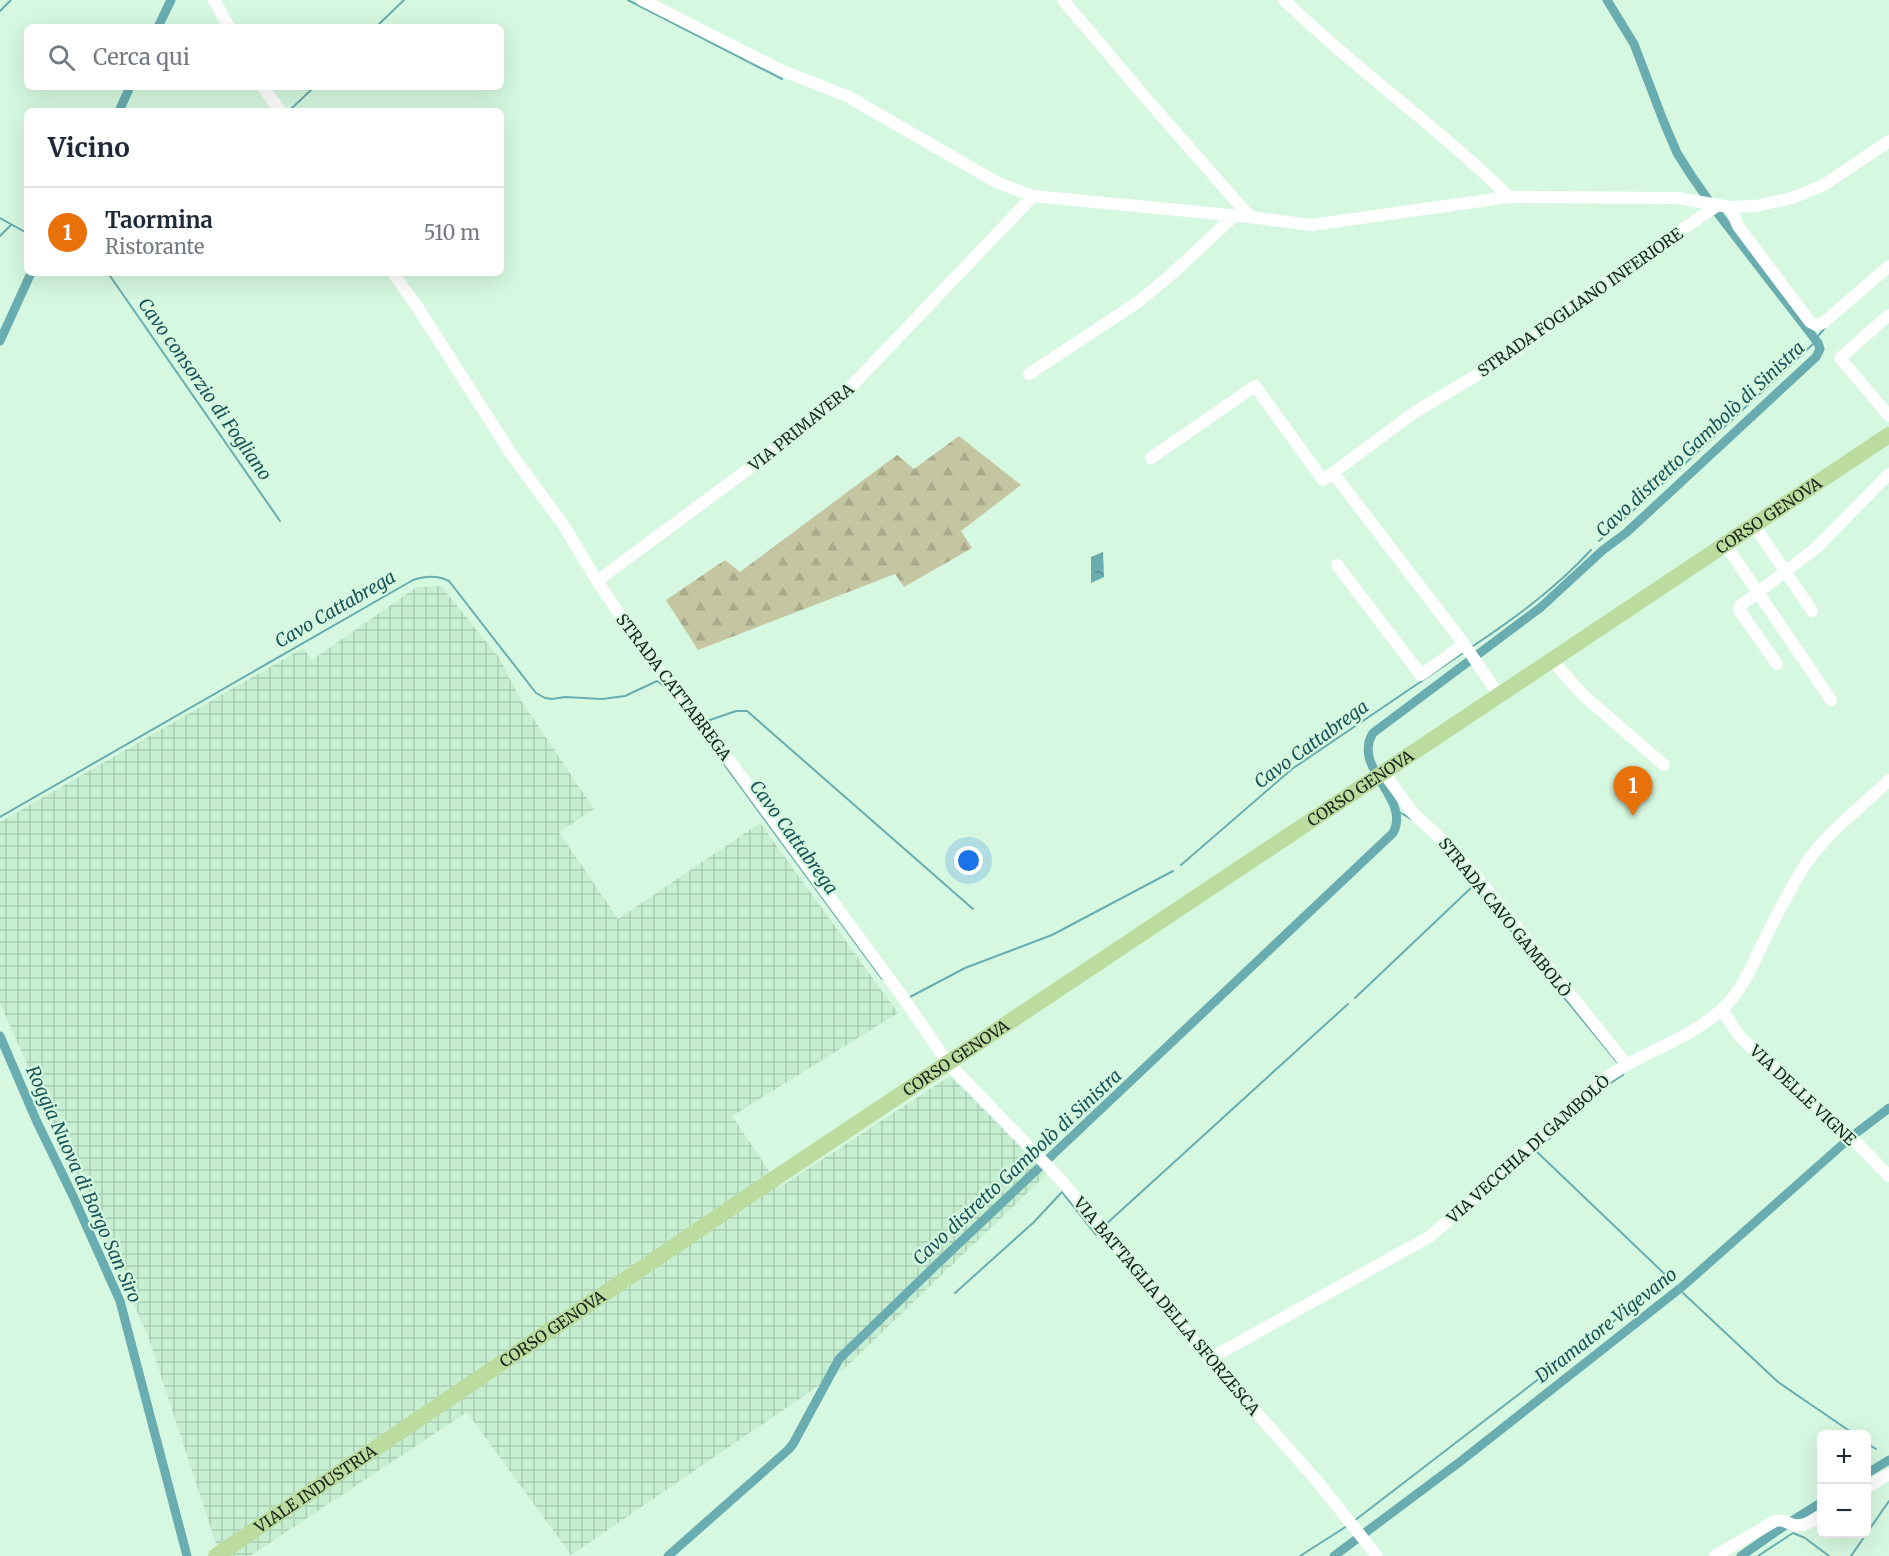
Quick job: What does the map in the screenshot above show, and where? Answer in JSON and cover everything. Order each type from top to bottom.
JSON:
[{"type":"main road","name":"CORSO GENOVA","points":[[415,1423],[948,1063],[1380,776],[1498,694],[1889,435]]},
{"type":"main road","name":"VIALE INDUSTRIA","points":[[216,1556],[415,1423]]},
{"type":"street","points":[[214,0],[227,24]]},
{"type":"street","points":[[642,0],[783,71],[847,96],[998,183],[1033,196],[1235,215],[1311,225],[1509,197],[1678,198],[1716,206],[1756,207],[1792,198],[1824,186],[1889,141]]},
{"type":"street","points":[[1063,0],[1251,217]]},
{"type":"street","points":[[1284,0],[1352,63],[1413,110],[1509,197]]},
{"type":"street","points":[[265,90],[278,108]]},
{"type":"street","name":"VIA PRIMAVERA","points":[[597,581],[743,473],[843,395],[1033,196]]},
{"type":"street","points":[[1716,206],[1738,226],[1810,322],[1816,325],[1823,323],[1889,266]]},
{"type":"street","name":"STRADA FOGLIANO INFERIORE","points":[[1328,477],[1415,412],[1507,357],[1548,327],[1570,306],[1716,206]]},
{"type":"street","points":[[1029,374],[1138,302],[1235,215]]},
{"type":"street","name":"STRADA CATTABREGA","points":[[395,276],[512,455],[564,526],[597,581],[654,665],[701,722],[902,996],[948,1063]]},
{"type":"street","points":[[1889,315],[1840,358],[1889,416]]},
{"type":"street","points":[[1151,458],[1255,386],[1470,653],[1498,694]]},
{"type":"street","points":[[1777,664],[1739,610],[1740,606],[1816,548],[1889,474]]},
{"type":"street","points":[[1754,525],[1812,610]]},
{"type":"street","points":[[1725,544],[1831,700]]},
{"type":"street","points":[[1337,565],[1421,675],[1470,653]]},
{"type":"street","points":[[1551,659],[1583,695],[1664,765]]},
{"type":"street","name":"STRADA CAVO GAMBOLÒ","points":[[1380,776],[1413,813],[1452,849],[1479,880],[1626,1064]]},
{"type":"street","name":"VIA VECCHIA DI GAMBOLÒ","points":[[1209,1359],[1429,1237],[1482,1192],[1595,1087],[1626,1064],[1664,1047],[1722,1010],[1745,981],[1794,883],[1813,854],[1831,833],[1889,780]]},
{"type":"street","name":"VIA DELLE VIGNE","points":[[1722,1010],[1740,1036],[1853,1139],[1889,1176]]},
{"type":"street","name":"VIA BATTAGLIA DELLA SFORZESCA","points":[[948,1063],[1046,1163],[1209,1359],[1317,1481],[1377,1556]]},
{"type":"street","points":[[1871,1485],[1889,1474]]},
{"type":"street","points":[[1715,1556],[1775,1521],[1784,1520],[1793,1525],[1802,1526],[1817,1517]]},
{"type":"shaded area","points":[[441,586],[500,659],[520,699],[594,809],[559,832],[618,919],[760,823],[898,1013],[732,1116],[780,1187],[950,1076],[1049,1172],[846,1367],[571,1555],[467,1412],[250,1556],[220,1556],[148,1336],[0,1003],[0,822],[303,648],[312,660],[417,587]]},
{"type":"green space","points":[[959,436],[1021,485],[961,531],[972,548],[904,587],[895,574],[698,650],[666,600],[725,560],[740,572],[897,455],[914,469]]},
{"type":"water","points":[[1103,552],[1104,577],[1091,583],[1091,557]]},
{"type":"waterway","name":"Cavo consorzio di Fogliano","points":[[0,11],[11,0]]},
{"type":"waterway","name":"Roggia Nuova di Borgo San Siro","points":[[159,24],[171,0]]},
{"type":"waterway","points":[[379,24],[404,0]]},
{"type":"waterway","points":[[628,0],[782,79]]},
{"type":"waterway","name":"Cavo distretto Gambolò di Sinistra","points":[[668,1556],[788,1450],[839,1359],[1393,833],[1397,820],[1395,808],[1370,759],[1368,746],[1373,733],[1540,608],[1603,550],[1626,533],[1816,357],[1820,349],[1818,343],[1716,211],[1677,153],[1634,44],[1607,0]]},
{"type":"waterway","name":"Roggia Nuova di Borgo San Siro","points":[[120,108],[129,90]]},
{"type":"waterway","points":[[292,108],[311,90]]},
{"type":"waterway","name":"Cavo consorzio di Fogliano","points":[[0,218],[24,231]]},
{"type":"waterway","points":[[0,236],[11,225]]},
{"type":"waterway","name":"Roggia Nuova di Borgo San Siro","points":[[0,341],[30,276]]},
{"type":"waterway","name":"Cavo consorzio di Fogliano","points":[[110,276],[280,521]]},
{"type":"waterway","name":"Cavo Cattabrega","points":[[1817,337],[1825,328]]},
{"type":"waterway","name":"Cavo Cattabrega","points":[[1599,541],[1813,344]]},
{"type":"waterway","name":"Cavo Cattabrega","points":[[1473,646],[1535,602],[1591,550]]},
{"type":"waterway","name":"Cavo Cattabrega","points":[[0,817],[413,580],[422,578],[436,577],[449,581],[536,693],[545,698],[602,699],[625,696],[657,681],[668,689]]},
{"type":"waterway","name":"Cavo Cattabrega","points":[[1181,865],[1292,769],[1463,653]]},
{"type":"waterway","name":"Cavo Cattabrega","points":[[679,703],[882,979]]},
{"type":"waterway","points":[[707,721],[736,711],[747,711],[973,909]]},
{"type":"waterway","name":"Cavo distretto Gambolò di Sinistra","points":[[1396,810],[1411,819]]},
{"type":"waterway","name":"Cavo distretto Gambolò di Sinistra","points":[[1442,848],[1531,955]]},
{"type":"waterway","name":"Cavo Cattabrega","points":[[910,997],[965,968],[1052,935],[1173,871]]},
{"type":"waterway","name":"Cavo distretto Gambolò di Sinistra","points":[[1355,998],[1473,886]]},
{"type":"waterway","name":"Cavo distretto Gambolò di Sinistra","points":[[1558,990],[1617,1062]]},
{"type":"waterway","points":[[1104,1226],[1348,1004]]},
{"type":"waterway","name":"Roggia Nuova di Borgo San Siro","points":[[0,1036],[120,1301],[187,1556]]},
{"type":"waterway","name":"Cavo distretto Gambolò di Sinistra","points":[[1606,1086],[1623,1075],[1624,1071]]},
{"type":"waterway","name":"Diramatore Vigevano","points":[[1334,1556],[1461,1461],[1683,1286],[1851,1137],[1889,1108]]},
{"type":"waterway","name":"Cavo distretto Gambolò di Sinistra","points":[[1571,1118],[1536,1151],[1672,1281]]},
{"type":"waterway","points":[[955,1293],[1034,1222],[1062,1192],[1096,1235]]},
{"type":"waterway","name":"Cavo distretto Gambolò di Sinistra","points":[[1354,1521],[1666,1281]]},
{"type":"waterway","name":"Cavo distretto Gambolò di Sinistra","points":[[1683,1293],[1778,1382],[1848,1430]]},
{"type":"waterway","name":"Cavo distretto Gambolò di Sinistra","points":[[1871,1446],[1876,1449]]},
{"type":"waterway","points":[[1871,1471],[1889,1460]]},
{"type":"waterway","name":"Cavo distretto Gambolò di Sinistra","points":[[1851,1556],[1889,1501]]},
{"type":"waterway","points":[[1793,1520],[1817,1505]]},
{"type":"waterway","name":"Cavo distretto Gambolò di Sinistra","points":[[1300,1556],[1347,1526]]},
{"type":"waterway","points":[[1741,1556],[1784,1526]]},
{"type":"waterway","points":[[1758,1556],[1793,1533],[1805,1538],[1829,1556]]},
{"type":"place","name":"Taormina","points":[[1633,816]]}]
